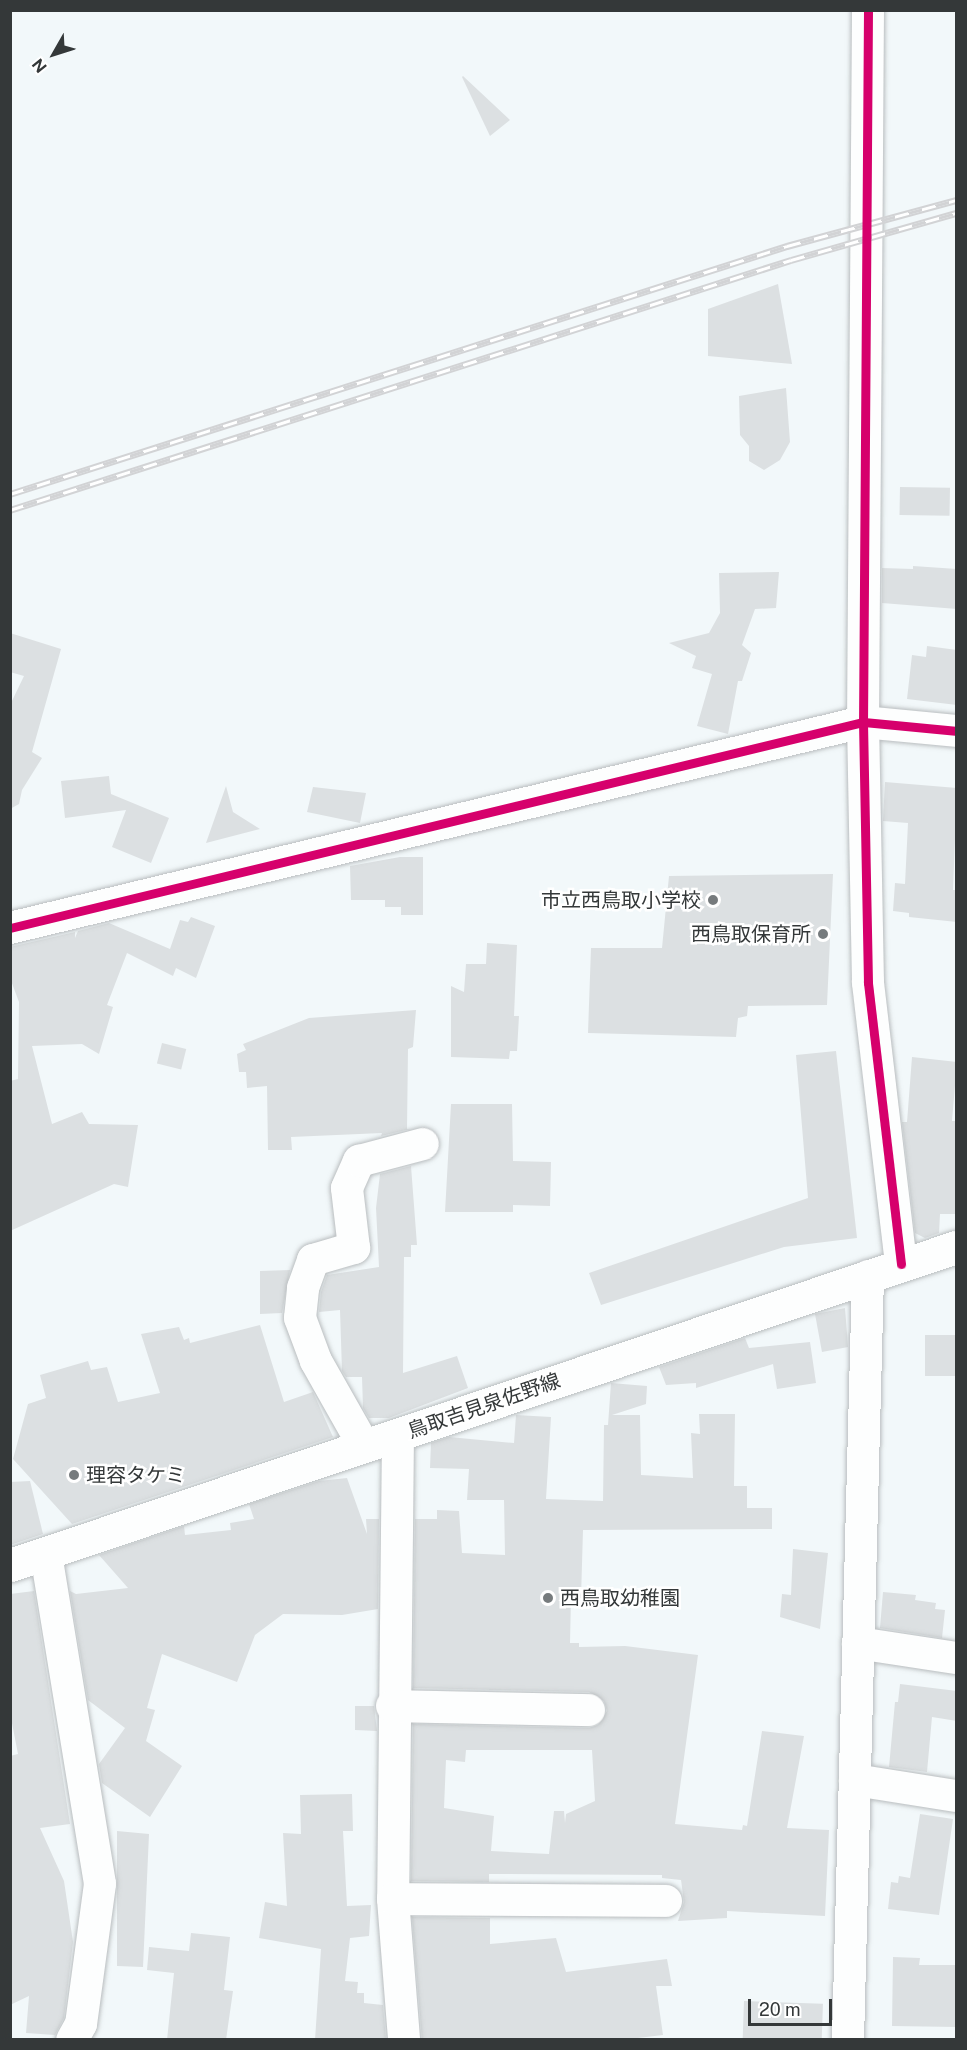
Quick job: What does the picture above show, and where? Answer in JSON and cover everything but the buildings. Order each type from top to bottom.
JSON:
[{"type":"main road","name":"鳥取吉見泉佐野線","points":[[10,1565],[957,1247]]},
{"type":"street","points":[[868,10],[862,722],[868,982],[901,1264]]},
{"type":"street","points":[[10,928],[862,722],[957,730]]},
{"type":"street","points":[[364,1446],[316,1361],[300,1318],[303,1288],[314,1260],[354,1248],[347,1188],[359,1161],[423,1144]]},
{"type":"street","points":[[848,2040],[868,1276]]},
{"type":"street","points":[[398,1435],[392,1706],[393,1899],[404,2040]]},
{"type":"street","points":[[46,1554],[100,1884],[81,2024],[72,2040]]},
{"type":"street","points":[[858,1643],[957,1658]]},
{"type":"street","points":[[392,1706],[589,1710]]},
{"type":"street","points":[[855,1780],[957,1796]]},
{"type":"street","points":[[393,1899],[666,1901]]},
{"type":"railway","points":[[10,494],[787,246],[956,200]]},
{"type":"railway","points":[[10,510],[791,260],[956,213]]},
{"type":"cycle path","points":[[868,10],[863,722],[868,983],[901,1264]]},
{"type":"cycle path","points":[[10,928],[863,722],[956,731]]},
{"type":"place","name":"市立西鳥取小学校","points":[[713,900]]},
{"type":"place","name":"西鳥取保育所","points":[[823,934]]},
{"type":"place","name":"理容タケミ","points":[[74,1475]]},
{"type":"place","name":"西鳥取幼稚園","points":[[548,1598]]}]
